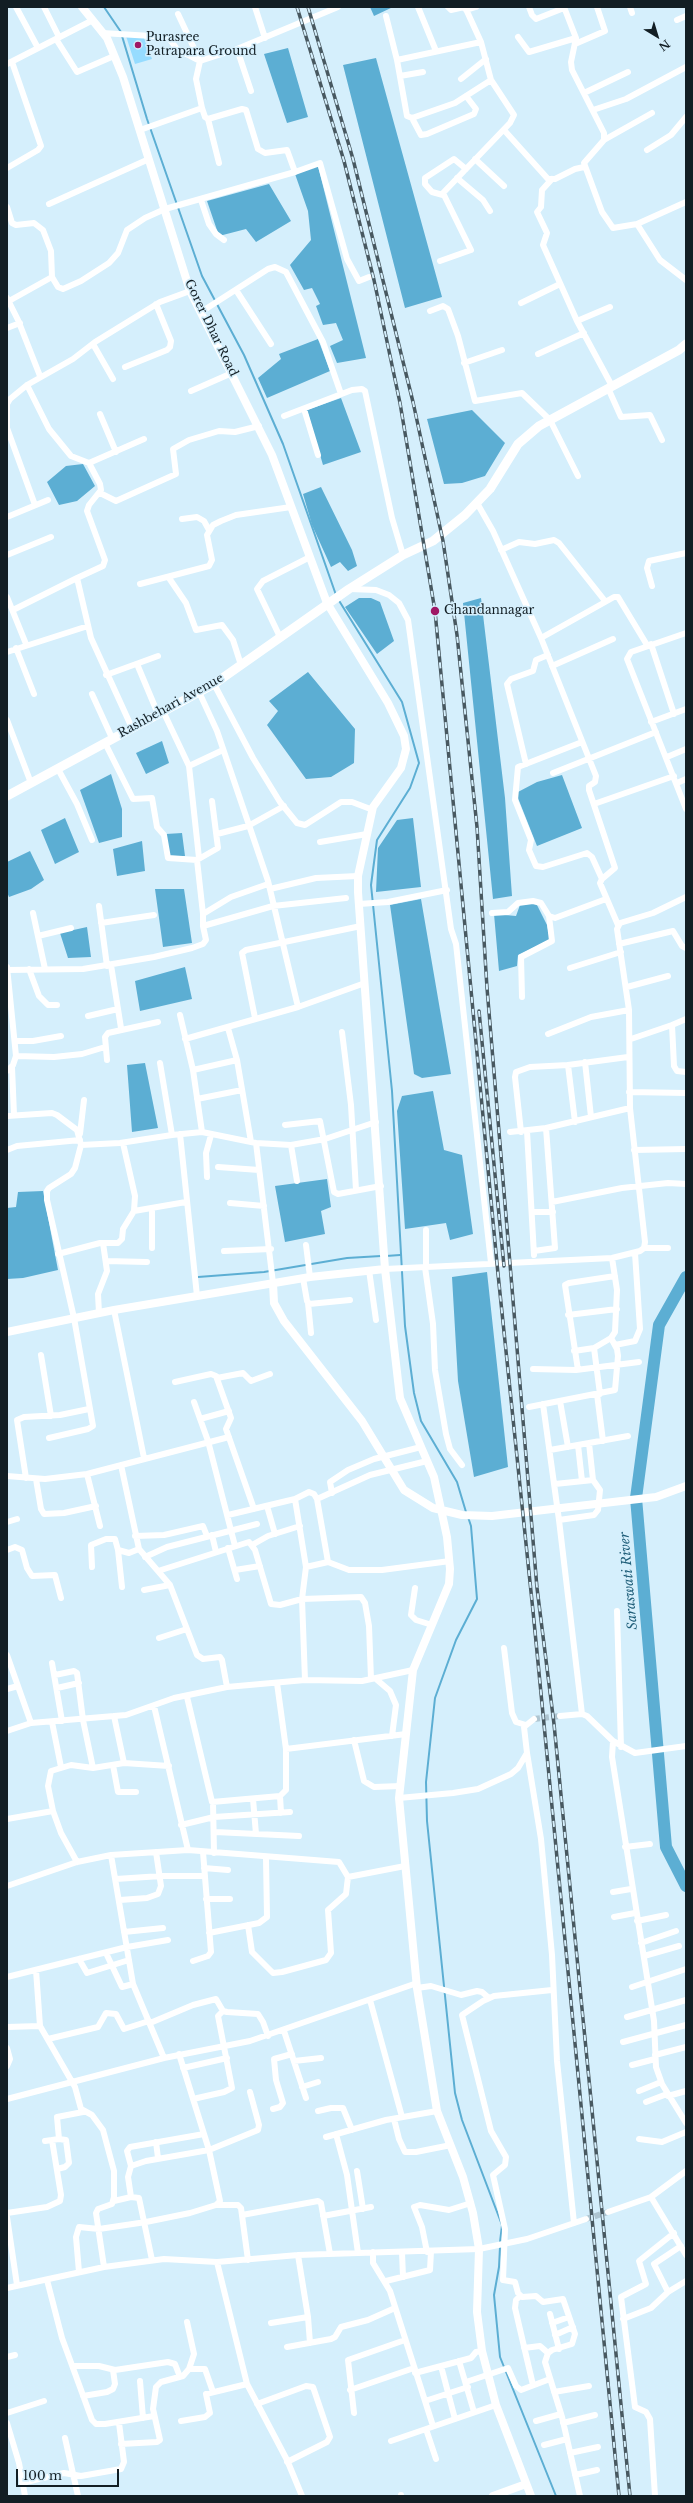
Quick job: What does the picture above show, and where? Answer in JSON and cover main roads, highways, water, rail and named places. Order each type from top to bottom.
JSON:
[{"type":"main road","name":"Rashbehari Avenue","points":[[7,796],[214,684],[348,589],[403,555],[433,541],[490,489],[518,444],[550,420],[679,350],[686,344]]},
{"type":"waterway","points":[[104,7],[121,32]]},
{"type":"waterway","points":[[122,36],[147,119],[202,276],[244,355],[283,444],[336,595]]},
{"type":"waterway","points":[[338,599],[402,702],[419,763],[410,788],[377,840],[371,885],[392,1091],[405,1326],[414,1393],[421,1421],[457,1482],[466,1512]]},
{"type":"waterway","points":[[386,1256],[400,1255]]},
{"type":"waterway","points":[[198,1277],[264,1272],[347,1258],[381,1256]]},
{"type":"waterway","name":"Saraswati River","points":[[686,1277],[659,1325],[636,1498],[666,1847],[686,1886]]},
{"type":"waterway","points":[[468,1517],[471,1526],[477,1599],[456,1640],[435,1698],[426,1782],[427,1821],[455,2093],[462,2120],[502,2225],[500,2242]]},
{"type":"waterway","points":[[500,2247],[499,2267],[494,2295],[500,2357],[556,2496]]},
{"type":"tunnel","points":[[534,1719],[560,1716]]},
{"type":"tunnel","points":[[586,2219],[608,2212]]},
{"type":"railway","points":[[297,7],[344,161],[374,280],[400,403],[435,611],[498,1274],[533,1611],[619,2496]]},
{"type":"railway","points":[[308,7],[353,159],[413,402],[443,541],[457,635],[477,827],[487,988],[537,1588],[554,1724],[630,2496]]},
{"type":"railway","points":[[479,1011],[504,1266]]},
{"type":"place","name":"Purasree Patrapara Ground","points":[[138,45]]},
{"type":"place","name":"Chandannagar","points":[[435,611]]}]
